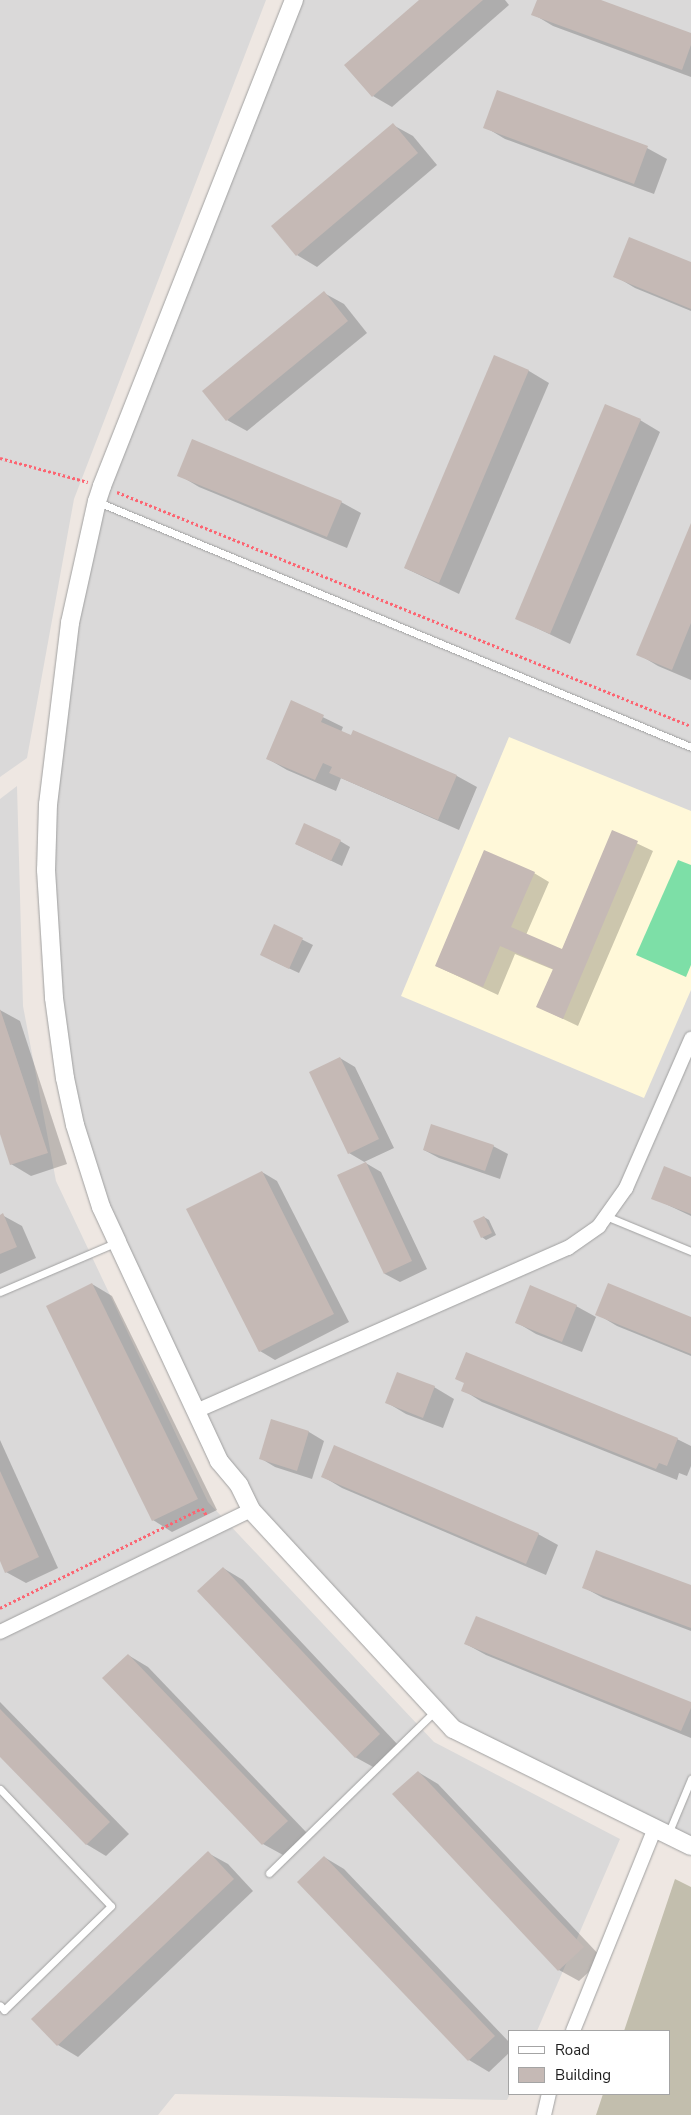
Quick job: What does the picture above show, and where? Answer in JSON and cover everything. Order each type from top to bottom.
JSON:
[{"type":"street","points":[[294,0],[99,494],[70,623],[54,740],[48,804],[46,870],[54,998],[65,1078],[75,1125],[86,1165],[116,1242],[219,1461],[239,1486],[251,1510],[435,1712],[453,1729],[691,1846]]},
{"type":"street","points":[[196,1412],[568,1248],[599,1226],[626,1188],[691,1039]]},
{"type":"street","points":[[0,1632],[216,1529],[251,1510]]},
{"type":"street","points":[[573,2030],[661,1831]]},
{"type":"street","points":[[544,2115],[549,2095]]},
{"type":"lane","points":[[99,494],[691,747]]},
{"type":"lane","points":[[606,1216],[691,1252]]},
{"type":"lane","points":[[0,1292],[116,1242]]},
{"type":"lane","points":[[269,1873],[435,1712]]},
{"type":"lane","points":[[661,1831],[691,1779]]},
{"type":"lane","points":[[0,1789],[111,1906],[4,2010],[0,2005]]},
{"type":"path","points":[[0,458],[99,494],[691,726]]},
{"type":"path","points":[[0,1608],[202,1508],[216,1529]]},
{"type":"shaded area","points":[[0,0],[266,0],[74,499],[27,758],[0,777]]},
{"type":"shaded area","points":[[294,0],[691,0],[691,1846],[453,1729],[251,1510],[117,1242],[65,1078],[48,804],[102,486]]},
{"type":"shaded area","points":[[509,737],[691,811],[691,990],[644,1098],[401,996]]},
{"type":"shaded area","points":[[17,786],[23,1006],[56,1181],[208,1502],[434,1742],[620,1839],[537,2030],[508,2030],[510,2095],[507,2100],[175,2094],[158,2115],[0,2115],[0,799]]},
{"type":"shaded area","points":[[675,1879],[691,1887],[691,2115],[596,2115],[603,2095],[671,2095],[671,2030],[624,2030]]},
{"type":"green space","points":[[678,860],[691,865],[691,965],[686,977],[636,955]]},
{"type":"building","points":[[419,0],[483,0],[372,97],[344,65]]},
{"type":"building","points":[[537,0],[601,0],[691,33],[691,45],[682,70],[531,15]]},
{"type":"building","points":[[497,90],[648,146],[634,184],[483,128]]},
{"type":"building","points":[[393,123],[418,153],[296,256],[271,226]]},
{"type":"building","points":[[629,237],[691,262],[691,309],[613,277]]},
{"type":"building","points":[[324,291],[348,321],[226,421],[202,391]]},
{"type":"building","points":[[494,355],[529,370],[439,583],[404,568]]},
{"type":"building","points":[[605,404],[641,419],[550,634],[515,619]]},
{"type":"building","points":[[192,439],[342,501],[327,537],[177,476]]},
{"type":"building","points":[[691,523],[691,623],[672,670],[636,655]]},
{"type":"building","points":[[291,700],[324,715],[321,722],[351,735],[353,730],[457,775],[438,820],[329,773],[332,767],[323,763],[315,780],[266,759]]},
{"type":"building","points":[[304,823],[341,840],[331,861],[295,844]]},
{"type":"building","points":[[612,830],[638,841],[563,1019],[536,1007],[553,969],[500,946],[483,987],[435,966],[484,850],[535,872],[511,927],[562,949]]},
{"type":"building","points":[[274,924],[303,938],[289,969],[260,955]]},
{"type":"building","points":[[0,1009],[48,1153],[10,1165],[0,1134]]},
{"type":"building","points":[[340,1057],[379,1139],[348,1154],[309,1072]]},
{"type":"building","points":[[431,1124],[494,1145],[485,1171],[423,1150]]},
{"type":"building","points":[[366,1162],[412,1261],[384,1274],[337,1175]]},
{"type":"building","points":[[664,1166],[691,1177],[691,1214],[651,1199]]},
{"type":"building","points":[[262,1171],[334,1314],[259,1352],[186,1209]]},
{"type":"building","points":[[3,1213],[17,1247],[0,1254],[0,1215]]},
{"type":"building","points":[[484,1216],[492,1233],[481,1238],[473,1221]]},
{"type":"building","points":[[92,1283],[198,1499],[152,1521],[46,1306]]},
{"type":"building","points":[[608,1283],[691,1317],[691,1354],[595,1315]]},
{"type":"building","points":[[530,1285],[577,1305],[562,1342],[515,1323]]},
{"type":"building","points":[[466,1352],[678,1438],[667,1466],[659,1463],[656,1469],[461,1391],[464,1383],[455,1379]]},
{"type":"building","points":[[397,1372],[435,1386],[423,1418],[385,1403]]},
{"type":"building","points":[[271,1419],[309,1431],[297,1471],[259,1459]]},
{"type":"building","points":[[334,1445],[539,1533],[526,1564],[321,1477]]},
{"type":"building","points":[[0,1471],[39,1557],[5,1573],[0,1561]]},
{"type":"building","points":[[596,1550],[691,1585],[691,1628],[582,1588]]},
{"type":"building","points":[[223,1567],[380,1734],[355,1758],[197,1591]]},
{"type":"building","points":[[476,1616],[691,1702],[691,1708],[681,1731],[464,1644]]},
{"type":"building","points":[[128,1654],[288,1821],[262,1845],[102,1678]]},
{"type":"building","points":[[0,1709],[110,1822],[86,1845],[0,1757]]},
{"type":"building","points":[[418,1771],[584,1947],[558,1971],[392,1794]]},
{"type":"building","points":[[208,1851],[234,1879],[57,2046],[31,2019]]},
{"type":"building","points":[[324,1856],[495,2036],[468,2061],[297,1882]]}]
